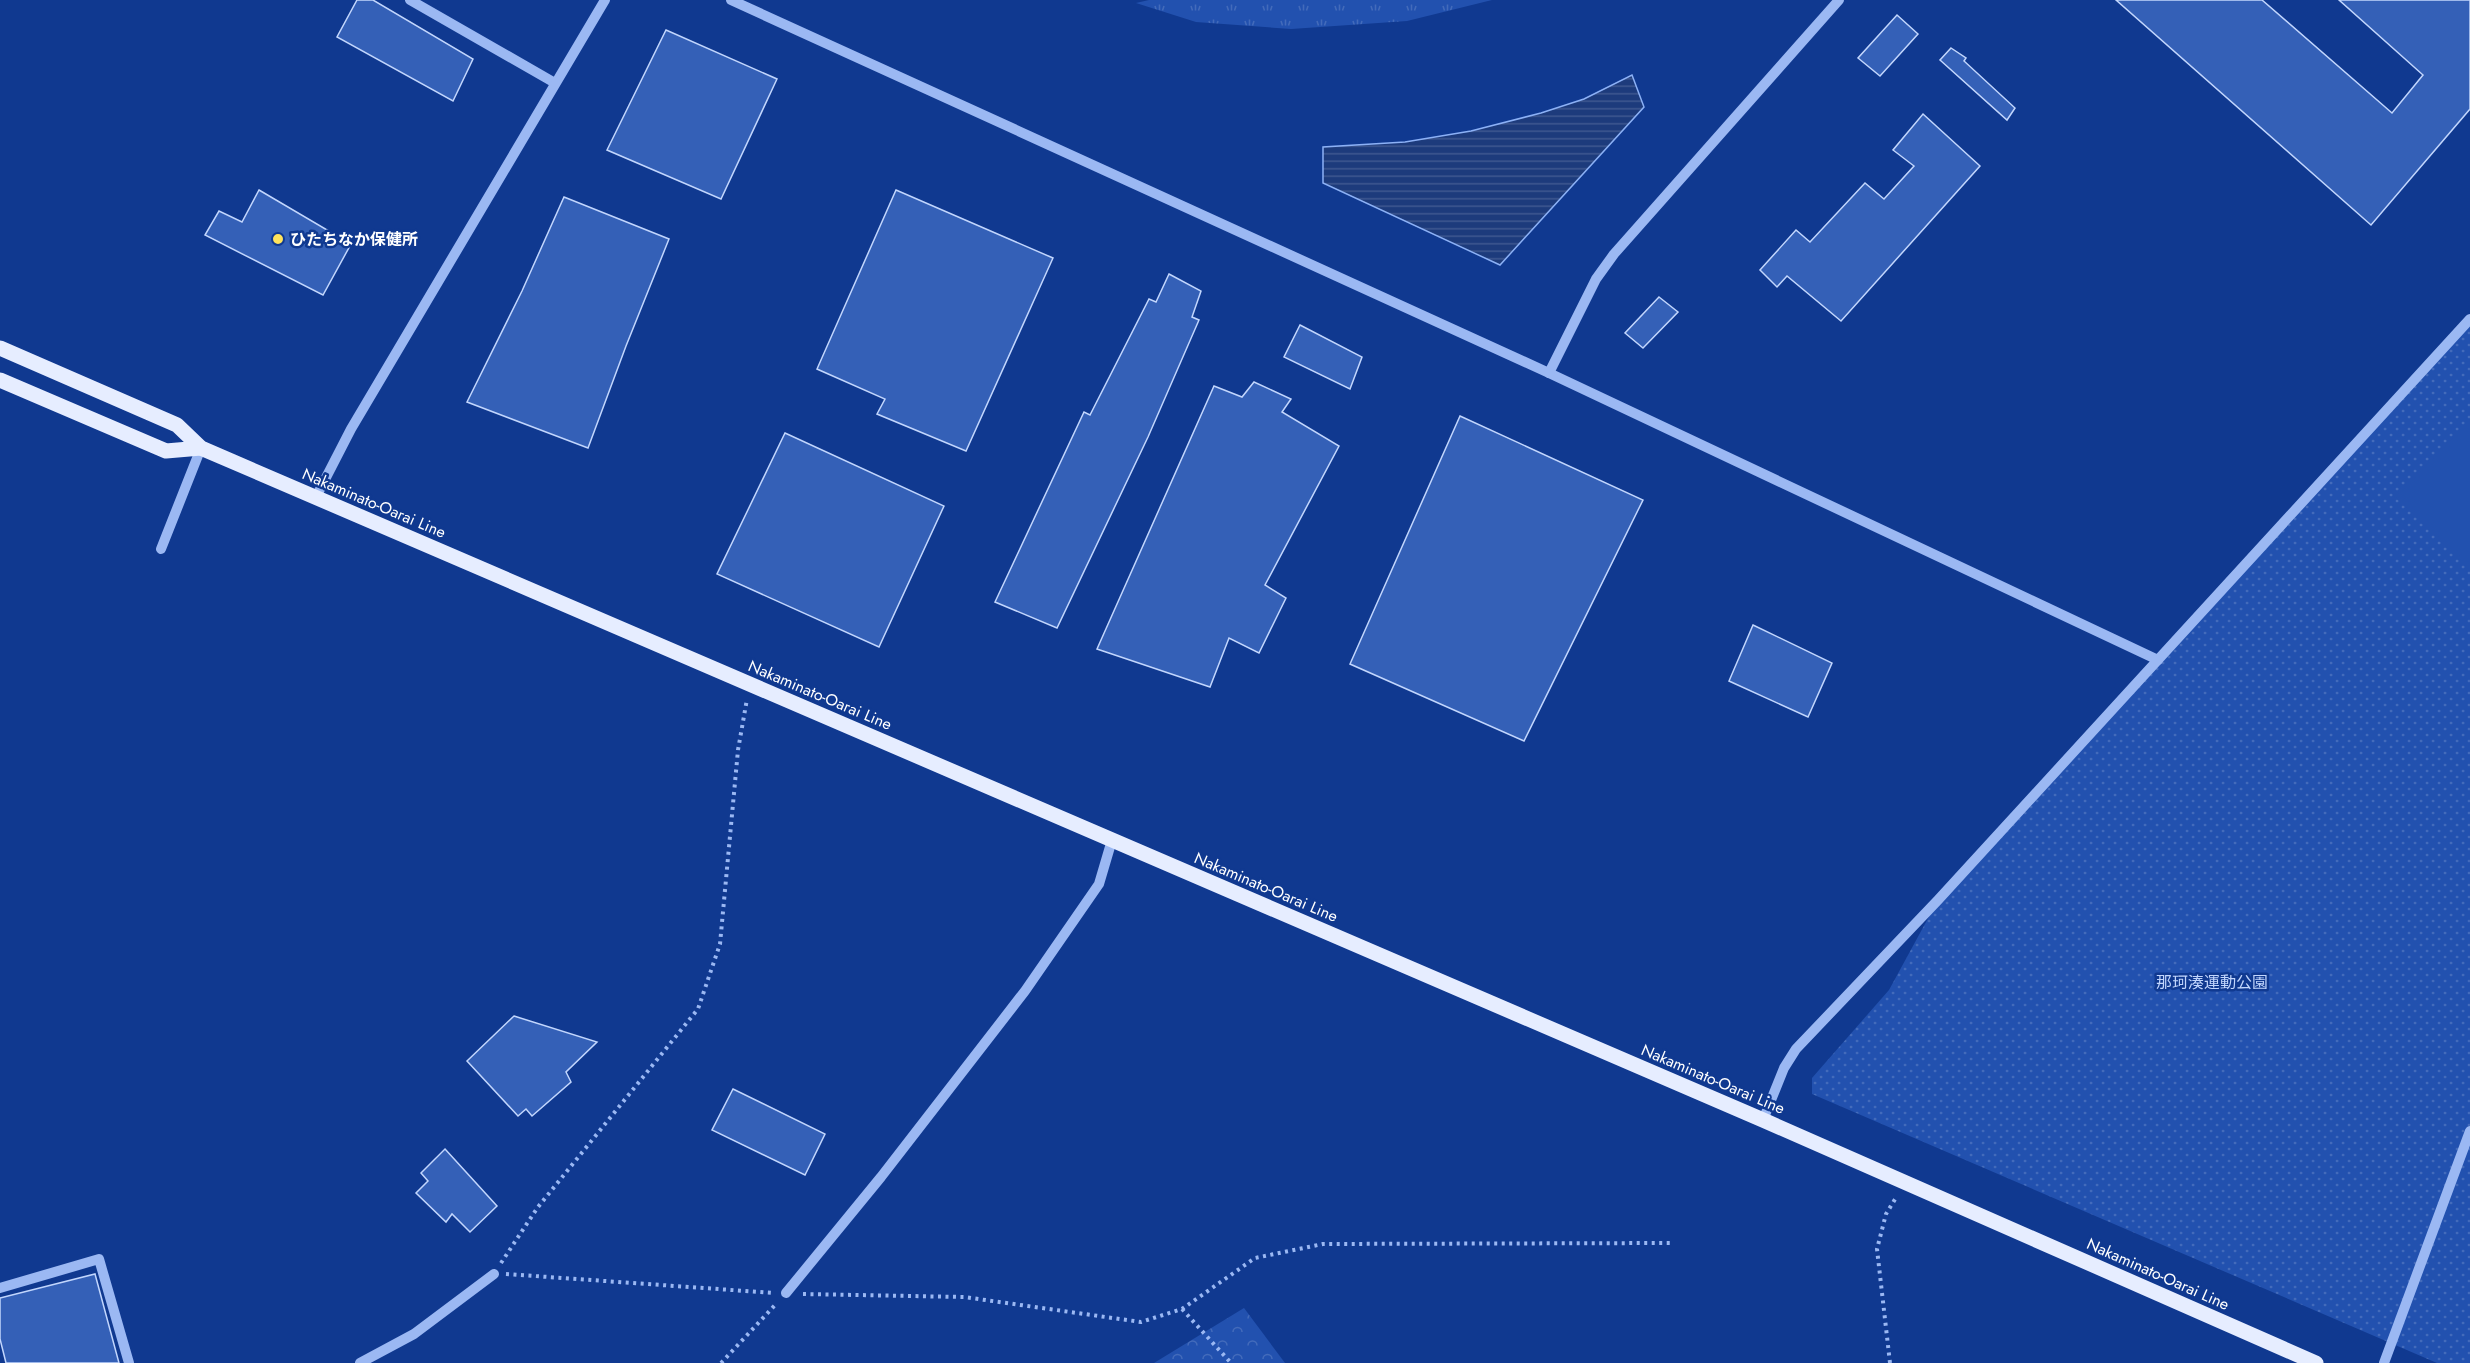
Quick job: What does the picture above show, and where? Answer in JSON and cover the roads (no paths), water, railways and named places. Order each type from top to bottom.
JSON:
[{"type":"main road","name":"Nakaminato-Oarai Line","points":[[0,348],[177,425],[201,448],[1763,1120],[2316,1363]]},
{"type":"main road","name":"Nakaminato-Oarai Line","points":[[0,380],[166,452],[201,448]]},
{"type":"street","points":[[410,0],[555,82]]},
{"type":"street","points":[[316,497],[351,429],[605,0]]},
{"type":"street","points":[[731,0],[1549,373],[2158,660]]},
{"type":"street","points":[[1549,373],[1596,279],[1614,254],[1839,0]]},
{"type":"street","points":[[1763,1120],[1784,1068],[1796,1049],[1938,900],[2470,319]]},
{"type":"street","points":[[161,549],[201,448]]},
{"type":"street","points":[[786,1293],[881,1177],[1025,991],[1099,885],[1112,840]]},
{"type":"street","points":[[2384,1363],[2470,1131]]},
{"type":"street","points":[[0,1288],[99,1259],[129,1363]]},
{"type":"street","points":[[360,1363],[414,1334],[494,1274]]},
{"type":"place","name":"ひたちなか保健所","points":[[278,239]]},
{"type":"park label","name":"那珂湊運動公園","points":[[2212,982]]}]
